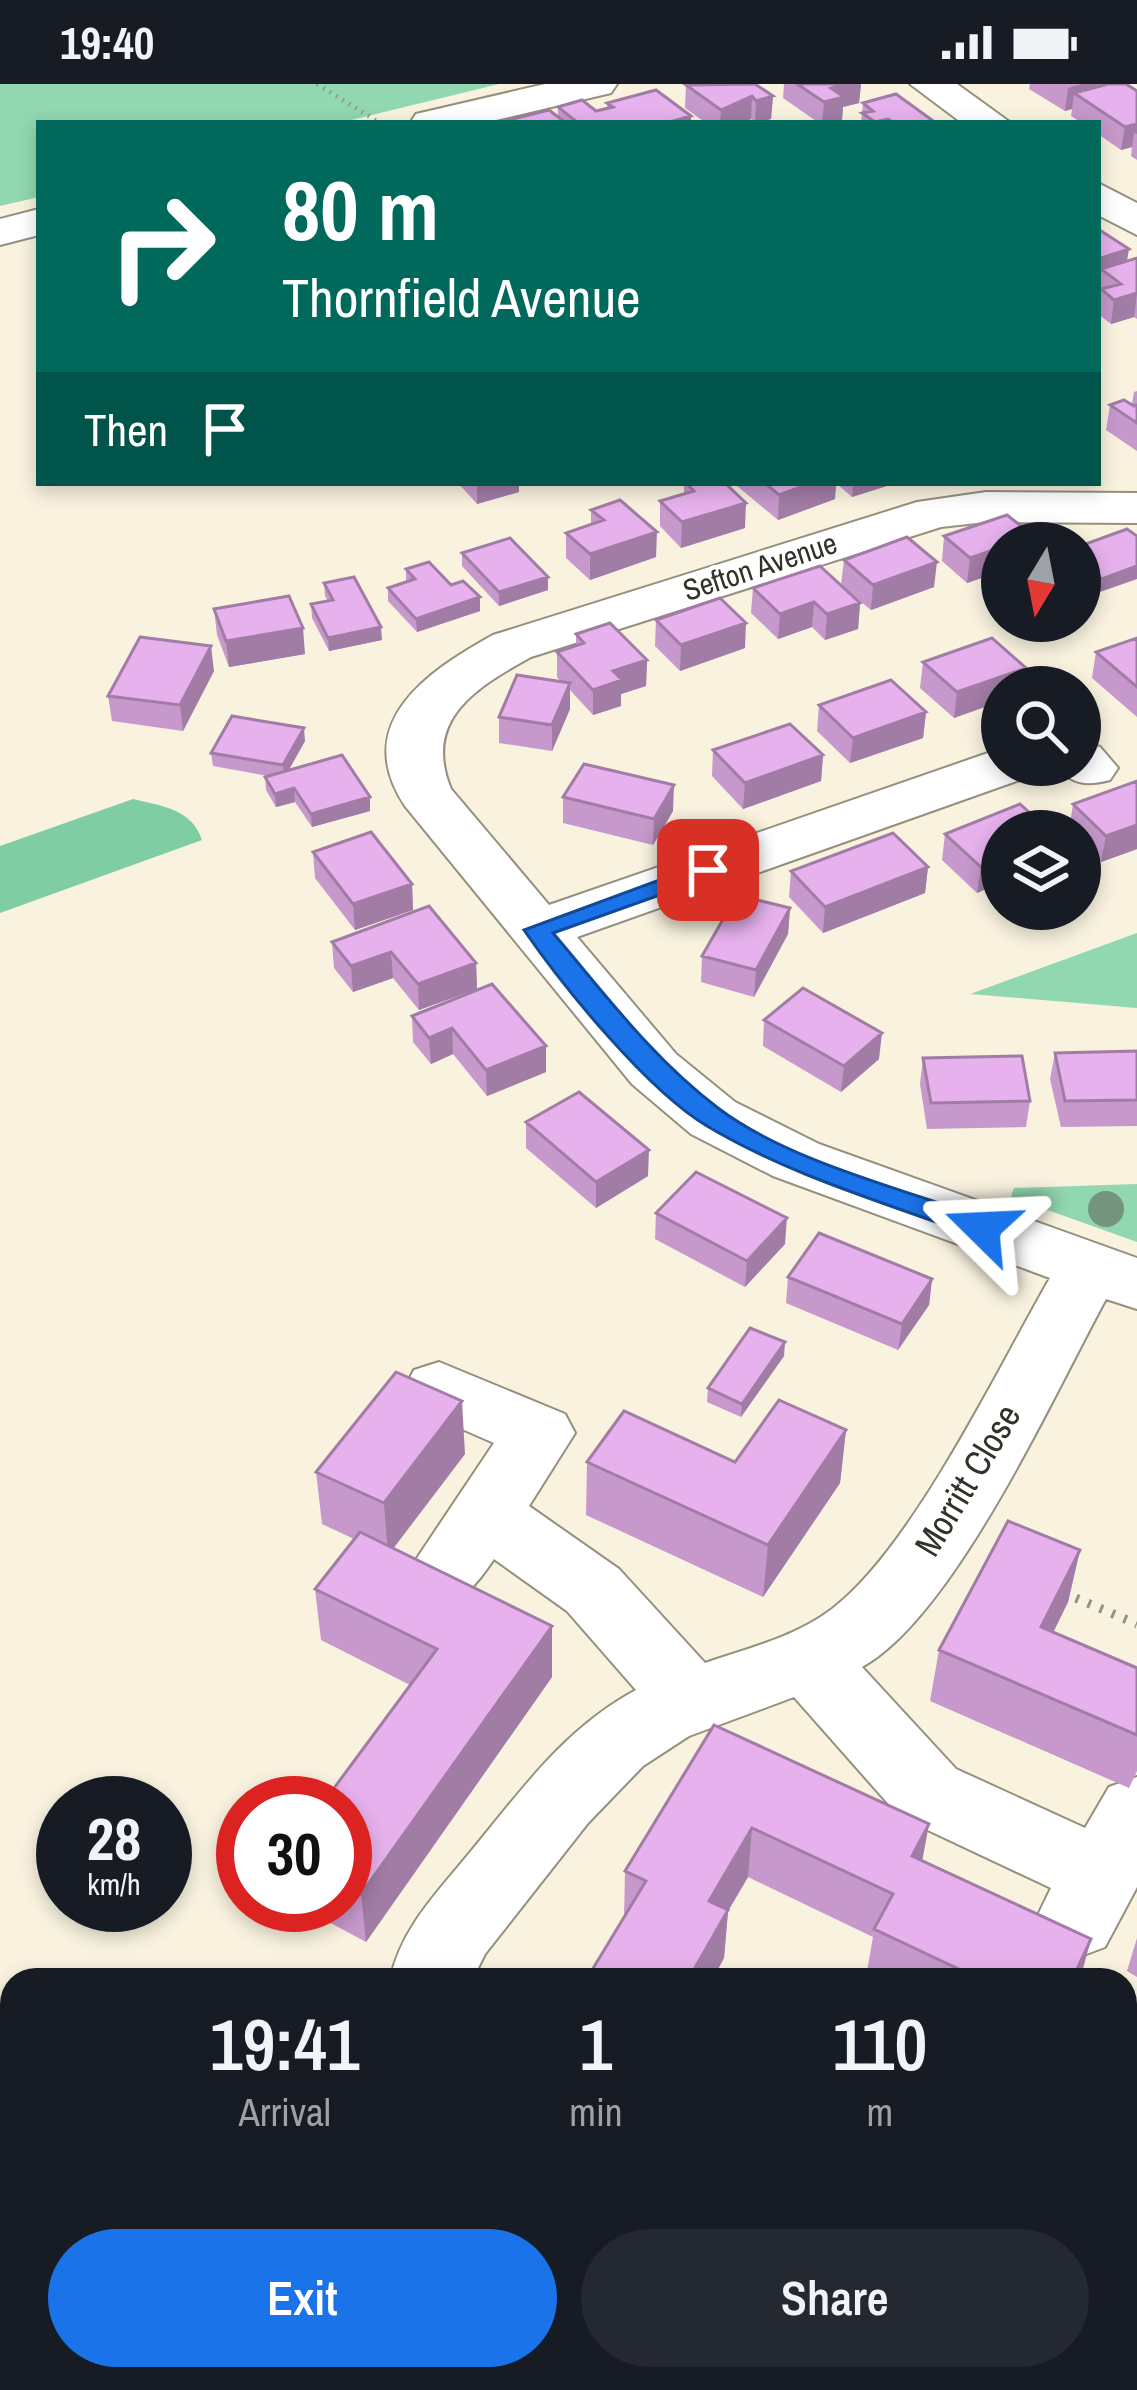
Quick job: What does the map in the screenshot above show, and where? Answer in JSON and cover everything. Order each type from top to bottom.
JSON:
[{"type":"street","points":[[446,120],[597,84]]},
{"type":"street","points":[[930,84],[985,120]]},
{"type":"street","points":[[1101,198],[1137,222]]},
{"type":"street","points":[[0,232],[36,223]]},
{"type":"street","name":"Sefton Avenue","points":[[537,930],[425,794],[414,766],[418,722],[437,692],[454,678],[512,646],[889,525],[986,507],[1137,508]]},
{"type":"street","points":[[981,774],[537,930],[654,1069],[713,1118],[796,1160],[1114,1276]]},
{"type":"street","name":"Morritt Close","points":[[433,1968],[461,1924],[589,1766],[635,1728],[690,1698],[807,1659],[850,1637],[895,1595],[1114,1276]]},
{"type":"street","points":[[439,1388],[540,1433],[444,1573]]},
{"type":"street","points":[[485,1514],[593,1590],[690,1698]]},
{"type":"street","points":[[807,1659],[928,1793],[1109,1857]]},
{"type":"path","points":[[316,84],[375,120]]},
{"type":"path","points":[[1057,1590],[1137,1624]]},
{"type":"green space","points":[[0,84],[499,84],[351,120],[36,120],[36,198],[0,206]]},
{"type":"green space","points":[[133,799],[183,815],[202,840],[0,913],[0,846]]},
{"type":"green space","points":[[1137,933],[1137,1008],[970,994]]},
{"type":"green space","points":[[1137,1184],[1137,1242],[1011,1197],[1014,1188]]},
{"type":"building","points":[[755,84],[773,96],[756,101],[752,96],[721,110],[686,85]]},
{"type":"building","points":[[797,84],[845,84],[831,88],[844,97],[824,102]]},
{"type":"building","points":[[1126,84],[1137,91],[1137,124],[1125,127],[1074,93]]},
{"type":"building","points":[[656,90],[691,116],[574,120],[558,107],[582,100],[596,111],[613,107],[607,103]]},
{"type":"building","points":[[896,94],[932,120],[872,120],[862,113],[873,111],[863,103]]},
{"type":"building","points":[[549,110],[562,120],[509,120]]},
{"type":"building","points":[[1101,231],[1129,249],[1101,258]]},
{"type":"building","points":[[1137,258],[1137,293],[1114,300],[1101,289],[1121,284],[1101,269]]},
{"type":"building","points":[[1124,400],[1137,405],[1137,423],[1110,405]]},
{"type":"building","points":[[689,486],[728,486],[746,503],[682,522],[660,501],[694,491]]},
{"type":"building","points":[[768,486],[804,486],[779,495]]},
{"type":"building","points":[[620,500],[657,532],[590,554],[566,533],[604,520],[591,510]]},
{"type":"building","points":[[1007,515],[1016,522],[986,522]]},
{"type":"building","points":[[981,524],[981,554],[970,558],[944,536]]},
{"type":"building","points":[[1127,529],[1137,536],[1137,566],[1102,579],[1101,538]]},
{"type":"building","points":[[907,537],[937,562],[873,585],[844,560]]},
{"type":"building","points":[[510,538],[548,577],[499,592],[462,553]]},
{"type":"building","points":[[429,562],[451,585],[463,581],[480,597],[416,619],[388,588],[415,579],[406,569]]},
{"type":"building","points":[[820,566],[860,603],[827,614],[814,602],[780,614],[753,588]]},
{"type":"building","points":[[354,577],[381,627],[328,638],[311,604],[333,600],[324,583]]},
{"type":"building","points":[[289,596],[303,628],[226,641],[214,609]]},
{"type":"building","points":[[720,598],[746,623],[681,645],[656,620]]},
{"type":"building","points":[[610,623],[647,660],[613,671],[622,680],[593,690],[557,652],[584,643],[576,634]]},
{"type":"building","points":[[140,637],[211,646],[180,705],[108,696]]},
{"type":"building","points":[[1137,638],[1137,687],[1096,652]]},
{"type":"building","points":[[981,642],[997,642],[1024,666],[981,666],[981,684],[957,692],[923,662]]},
{"type":"building","points":[[517,675],[570,683],[552,725],[499,717]]},
{"type":"building","points":[[891,680],[926,712],[853,738],[819,705]]},
{"type":"building","points":[[232,716],[304,728],[283,765],[211,753]]},
{"type":"building","points":[[790,724],[823,755],[745,783],[713,750]]},
{"type":"building","points":[[342,755],[370,797],[311,814],[294,788],[275,794],[265,777]]},
{"type":"building","points":[[584,764],[674,785],[654,819],[563,797]]},
{"type":"building","points":[[1137,781],[1137,825],[1106,836],[1101,831],[1101,810],[1079,810],[1073,804]]},
{"type":"building","points":[[981,820],[981,867],[945,834]]},
{"type":"building","points":[[371,832],[412,884],[353,904],[313,852]]},
{"type":"building","points":[[893,833],[928,867],[825,907],[791,871]]},
{"type":"building","points":[[737,895],[790,908],[756,970],[702,956]]},
{"type":"building","points":[[429,906],[476,963],[418,984],[391,952],[351,966],[332,942]]},
{"type":"building","points":[[492,984],[546,1046],[486,1070],[452,1028],[429,1038],[412,1016]]},
{"type":"building","points":[[803,988],[882,1033],[844,1066],[764,1020]]},
{"type":"building","points":[[1137,1051],[1137,1100],[1065,1101],[1055,1053]]},
{"type":"building","points":[[1022,1056],[1030,1101],[931,1103],[923,1058]]},
{"type":"building","points":[[579,1092],[649,1150],[596,1182],[526,1122]]},
{"type":"building","points":[[696,1172],[787,1218],[747,1261],[656,1213]]},
{"type":"building","points":[[819,1233],[932,1279],[902,1324],[788,1277]]},
{"type":"building","points":[[750,1328],[785,1342],[742,1404],[708,1388]]},
{"type":"building","points":[[396,1372],[462,1401],[384,1503],[316,1472]]},
{"type":"building","points":[[779,1400],[846,1430],[768,1545],[587,1462],[624,1411],[735,1462]]},
{"type":"building","points":[[1008,1521],[1080,1550],[1041,1627],[1137,1668],[1137,1735],[939,1650]]},
{"type":"building","points":[[360,1532],[552,1626],[372,1879],[372,1776],[343,1776],[437,1649],[315,1589]]},
{"type":"building","points":[[714,1725],[929,1824],[912,1856],[1091,1939],[1078,1968],[957,1968],[874,1929],[893,1894],[752,1828],[709,1901],[728,1910],[695,1968],[593,1968],[646,1881],[625,1871]]},
{"type":"route","points":[[708,870],[537,930],[654,1069],[713,1118],[796,1160],[982,1228]]}]
